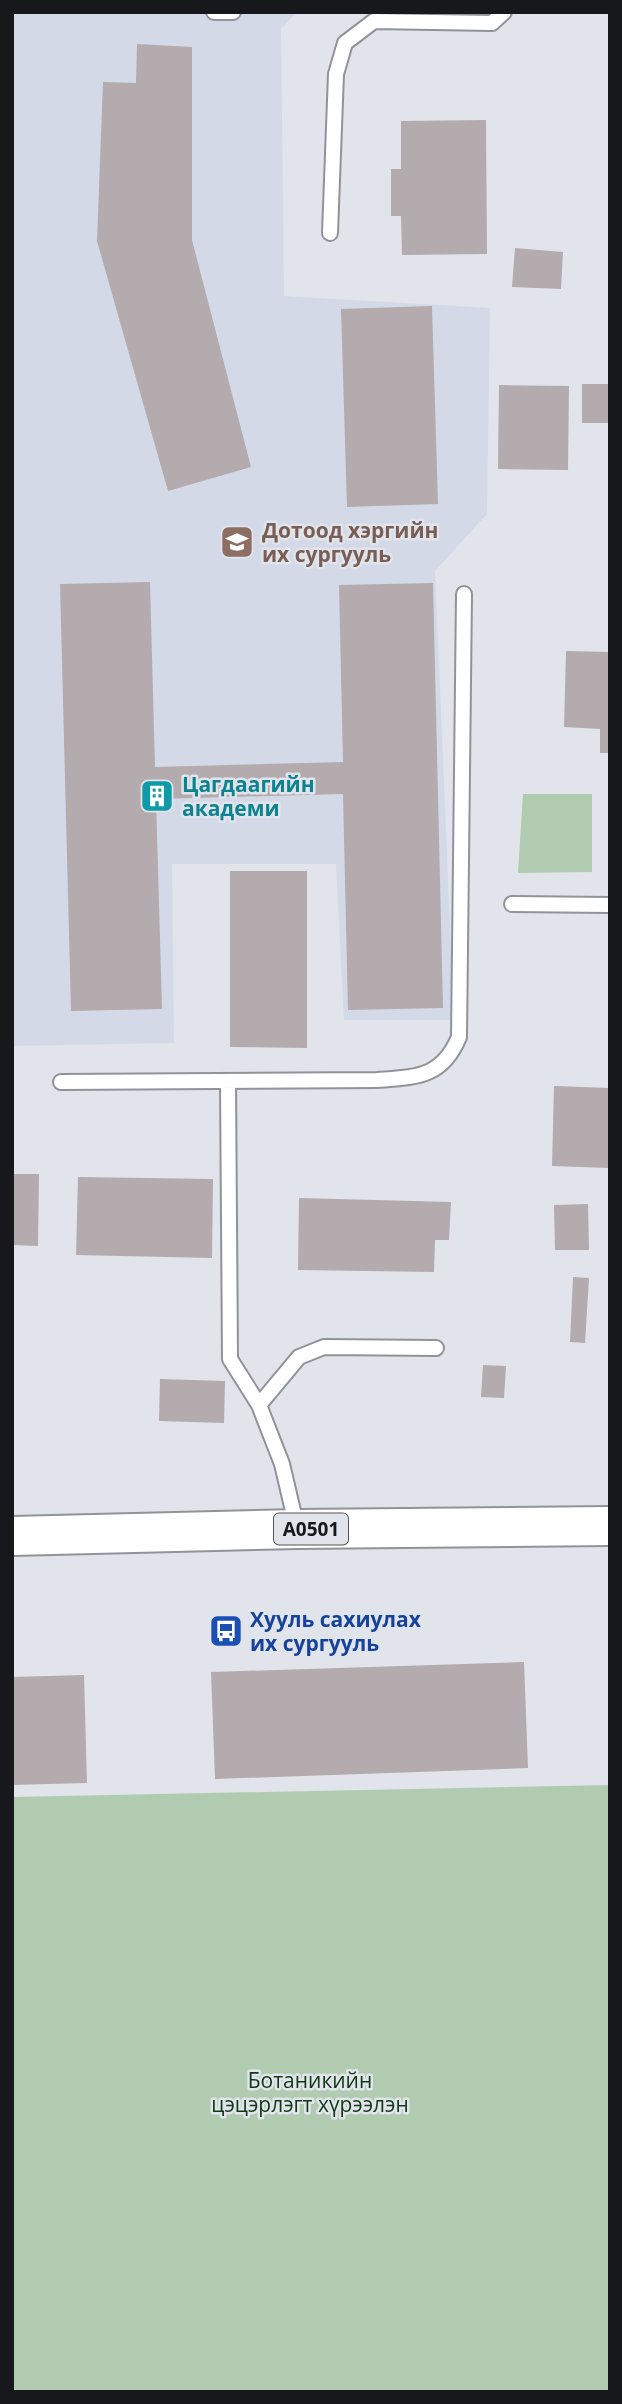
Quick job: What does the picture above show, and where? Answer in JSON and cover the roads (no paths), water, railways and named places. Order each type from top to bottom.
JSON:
[{"type":"highway","name":"A0501","points":[[12,1536],[297,1529],[610,1526]]},
{"type":"lane","points":[[214,12],[233,12]]},
{"type":"lane","points":[[330,233],[336,74],[345,43],[374,21],[492,23],[503,12]]},
{"type":"lane","points":[[61,1082],[377,1080],[418,1077],[442,1065],[453,1052],[459,1037],[464,594]]},
{"type":"lane","points":[[512,904],[610,905]]},
{"type":"lane","points":[[228,1082],[230,1359],[259,1405],[282,1464],[297,1529]]},
{"type":"lane","points":[[259,1405],[299,1357],[324,1347],[436,1348]]},
{"type":"place","name":"Дотоод хэргийн их сургууль","points":[[237,542]]},
{"type":"place","name":"Цагдаагийн академи","points":[[157,796]]},
{"type":"place","name":"Хууль сахиулах их сургууль","points":[[226,1631]]},
{"type":"park label","name":"Ботаникийн цэцэрлэгт хүрээлэн","points":[[310,2092]]}]
